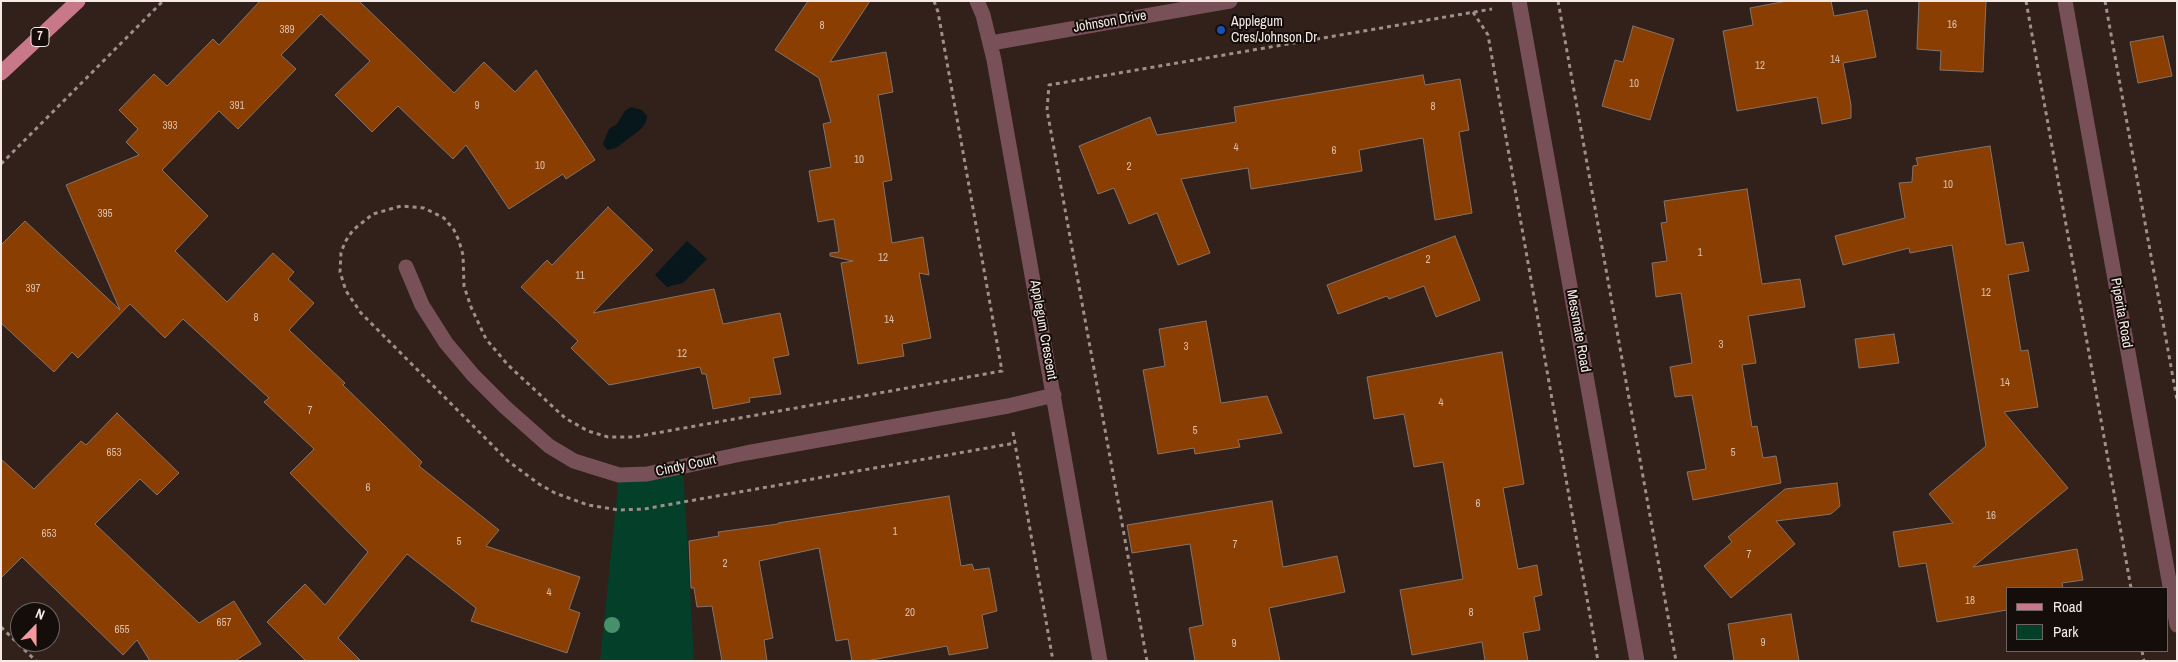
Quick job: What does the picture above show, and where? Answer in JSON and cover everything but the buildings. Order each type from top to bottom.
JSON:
[{"type":"main road","name":"7","points":[[1,73],[78,1]]},
{"type":"street","name":"Applegum Crescent","points":[[977,1],[991,43],[1100,661]]},
{"type":"street","name":"Johnson Drive","points":[[991,43],[1230,1]]},
{"type":"street","name":"Messmate Road","points":[[1520,1],[1636,661]]},
{"type":"street","name":"Piperita Road","points":[[2065,1],[2177,625]]},
{"type":"street","name":"Cindy Court","points":[[406,267],[422,305],[446,343],[473,375],[534,433],[561,454],[588,467],[619,475],[647,474],[746,453],[1008,406],[1054,395]]},
{"type":"path","points":[[1,164],[163,1]]},
{"type":"path","points":[[934,1],[938,12],[1002,371],[634,436],[608,437],[588,431],[565,418],[508,365],[486,339],[471,307],[464,286],[463,255],[459,241],[454,230],[444,218],[424,208],[401,206],[373,214],[353,230],[345,242],[341,253],[340,272],[346,291],[361,313],[508,461],[539,484],[555,493],[588,505],[618,510],[644,509],[1014,443]]},
{"type":"path","points":[[1558,1],[1676,661]]},
{"type":"path","points":[[2026,1],[2131,587]]},
{"type":"path","points":[[2105,1],[2177,400]]},
{"type":"path","points":[[1147,661],[1047,110],[1049,85],[1499,7]]},
{"type":"path","points":[[1473,12],[1488,35],[1598,661]]},
{"type":"path","points":[[1012,430],[1053,661]]},
{"type":"path","points":[[1,626],[36,661]]},
{"type":"green space","points":[[683,466],[694,661],[600,661],[619,475]]},
{"type":"shaded area","points":[[631,107],[642,110],[647,116],[646,122],[641,129],[616,148],[607,150],[603,144],[609,129],[617,124],[625,111]]},
{"type":"shaded area","points":[[687,241],[707,259],[683,283],[667,287],[655,275]]},
{"type":"place","name":"Applegum Cres/Johnson Dr","points":[[1221,30]]}]
